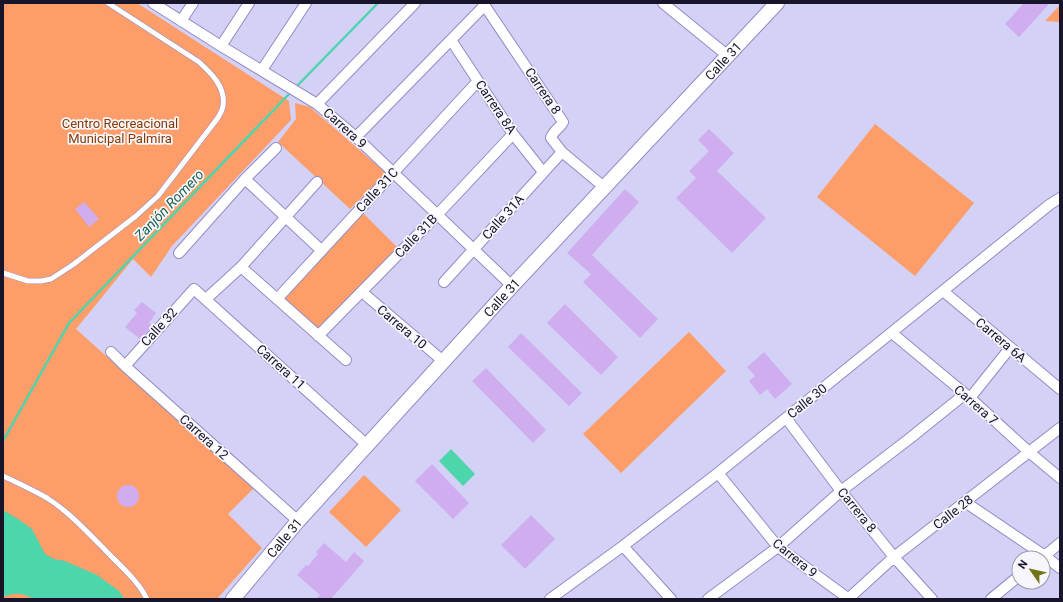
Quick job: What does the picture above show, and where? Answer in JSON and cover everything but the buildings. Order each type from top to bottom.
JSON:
[{"type":"main road","name":"Calle 31","points":[[236,598],[298,521],[443,361],[777,3]]},
{"type":"street","name":"Carrera 9","points":[[153,3],[317,104],[356,137],[512,286]]},
{"type":"street","points":[[181,21],[193,3]]},
{"type":"street","points":[[221,46],[249,3]]},
{"type":"street","points":[[262,70],[306,3]]},
{"type":"street","points":[[317,104],[415,3]]},
{"type":"street","points":[[356,137],[484,4]]},
{"type":"street","name":"Carrera 8","points":[[484,4],[564,122],[551,136],[562,152],[604,187]]},
{"type":"street","points":[[668,4],[728,56]]},
{"type":"street","name":"Carrera 8A","points":[[451,40],[513,134],[543,172]]},
{"type":"street","name":"Calle 31C","points":[[276,298],[478,81]]},
{"type":"street","name":"Calle 31B","points":[[318,336],[437,215],[513,134]]},
{"type":"street","points":[[179,252],[245,179],[276,148]]},
{"type":"street","name":"Calle 31A","points":[[444,282],[562,152]]},
{"type":"street","points":[[245,179],[321,250]]},
{"type":"street","points":[[206,299],[240,267],[317,182]]},
{"type":"street","name":"Calle 30","points":[[550,599],[623,546],[718,473],[943,290],[1049,205],[1060,198]]},
{"type":"street","points":[[240,267],[346,360]]},
{"type":"street","name":"Carrera 11","points":[[194,289],[367,445]]},
{"type":"street","name":"Calle 32","points":[[124,366],[194,289]]},
{"type":"street","name":"Carrera 6A","points":[[943,290],[1060,389]]},
{"type":"street","name":"Carrera 10","points":[[362,292],[443,361]]},
{"type":"street","name":"Carrera 7","points":[[892,333],[967,396],[1060,478]]},
{"type":"street","points":[[708,599],[778,547],[841,490],[967,396],[1010,348]]},
{"type":"street","name":"Carrera 12","points":[[111,352],[124,366],[298,521]]},
{"type":"street","name":"Carrera 8","points":[[786,418],[894,557],[932,599]]},
{"type":"street","name":"Calle 28","points":[[849,599],[894,557],[1060,428]]},
{"type":"street","name":"Carrera 9","points":[[718,473],[778,547],[849,599]]},
{"type":"street","points":[[965,502],[1033,550]]},
{"type":"street","points":[[1051,550],[1060,543]]},
{"type":"street","points":[[623,546],[671,599]]},
{"type":"street","points":[[1051,562],[1060,568]]},
{"type":"street","points":[[991,599],[1011,583]]},
{"type":"lane","points":[[3,273],[28,281],[41,281],[51,279],[74,264],[136,216],[158,196],[214,123],[223,106],[223,96],[218,83],[211,73],[199,62],[108,3]]},
{"type":"lane","points":[[3,476],[46,498],[69,515],[91,535],[130,576],[148,599]]},
{"type":"green space","name":"Centro Recreacional Municipal Palmira","points":[[3,3],[137,3],[289,101],[291,120],[172,246],[151,277],[133,259],[76,329],[254,488],[228,514],[262,548],[217,599],[3,599]]},
{"type":"green space","points":[[1060,5],[1060,22],[1045,21]]},
{"type":"green space","points":[[295,103],[310,107],[386,173],[350,209],[278,142],[296,119]]},
{"type":"green space","points":[[875,124],[974,203],[915,276],[817,197]]},
{"type":"green space","points":[[362,212],[399,249],[319,331],[283,297]]},
{"type":"green space","points":[[689,332],[726,371],[621,473],[583,434]]},
{"type":"green space","points":[[364,475],[401,510],[366,547],[329,512]]},
{"type":"shaded area","points":[[451,449],[475,474],[463,486],[439,461]]},
{"type":"shaded area","points":[[3,510],[32,529],[45,554],[54,559],[65,561],[97,575],[119,591],[124,599],[34,599],[26,595],[19,594],[12,594],[3,597]]},
{"type":"waterway","name":"Zanjón Romero","points":[[296,87],[378,3]]},
{"type":"waterway","name":"Zanjón Romero","points":[[3,441],[69,323],[291,92]]}]
